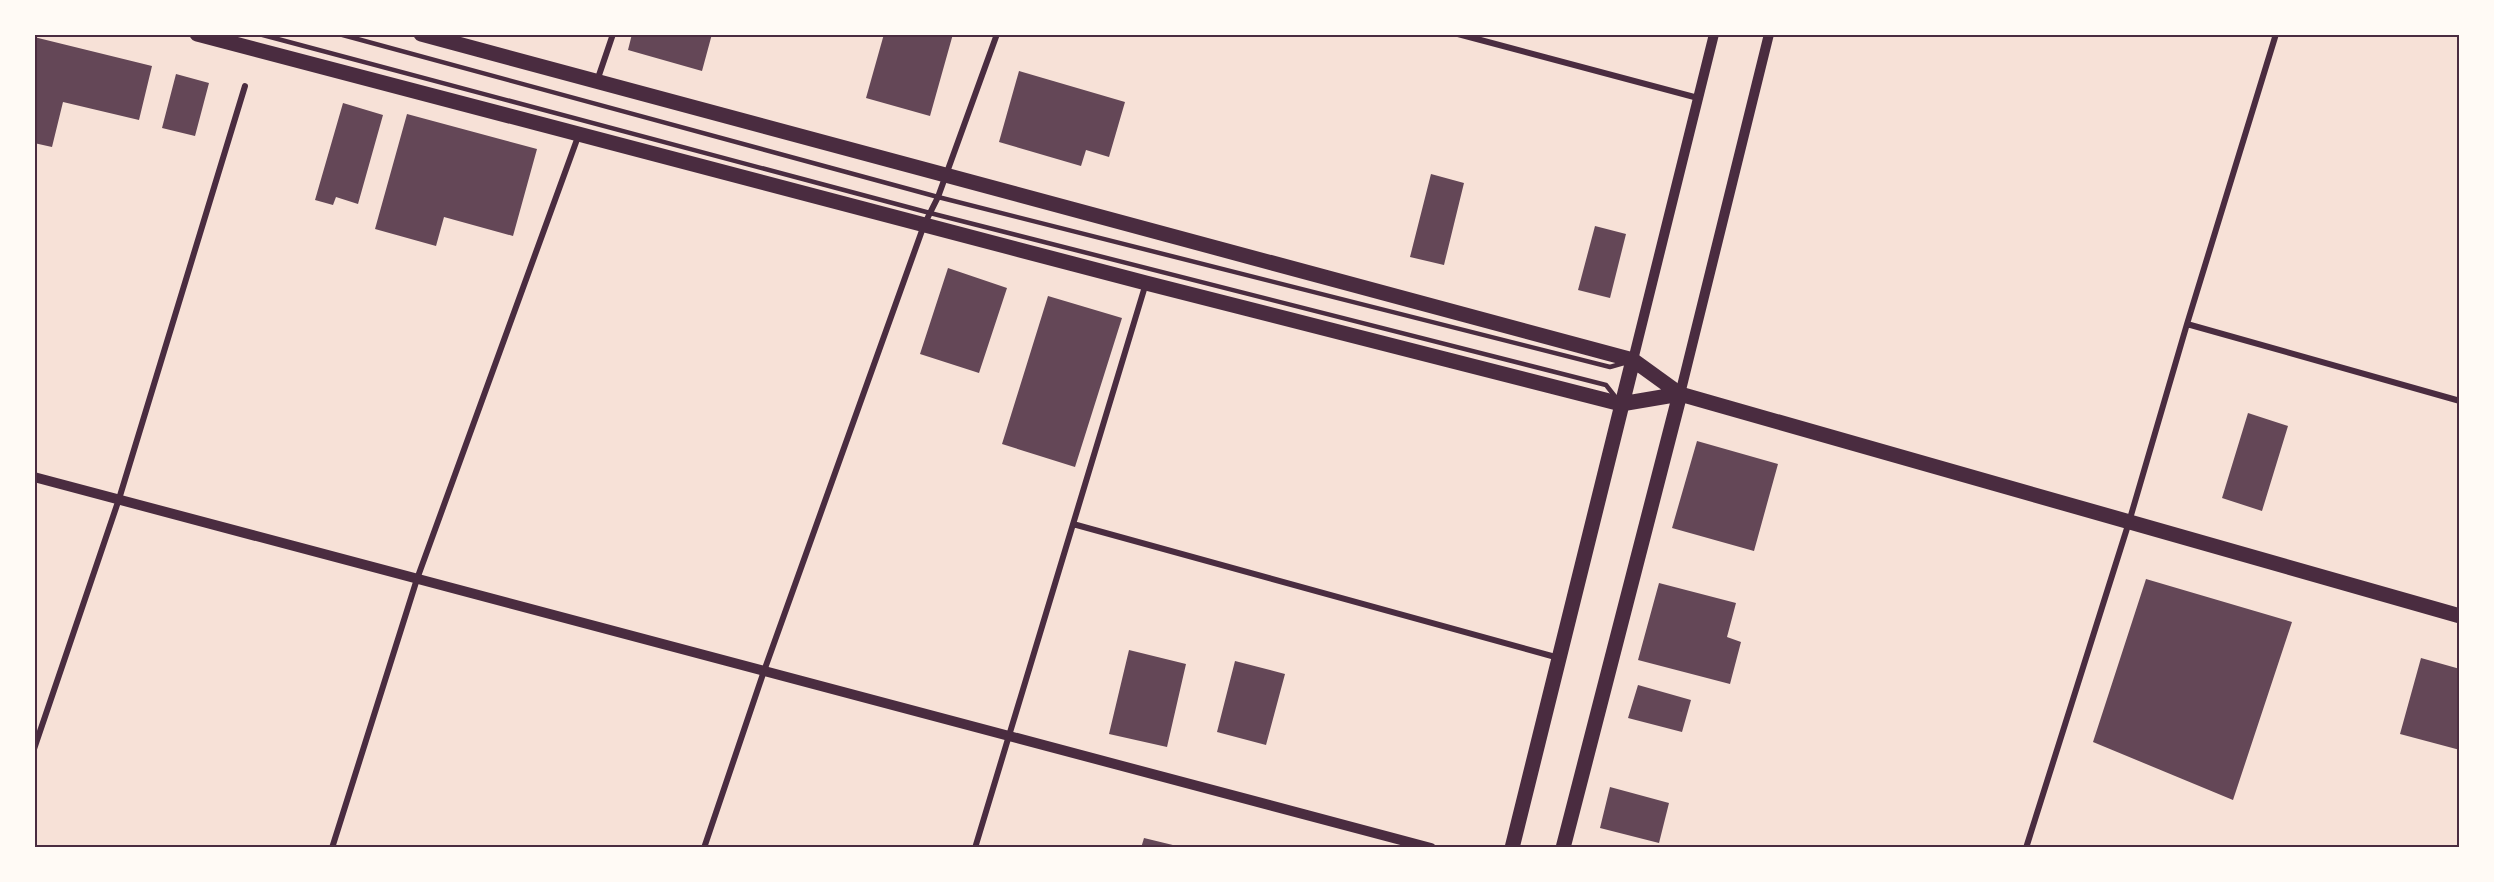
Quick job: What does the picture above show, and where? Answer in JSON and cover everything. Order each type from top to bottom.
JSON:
[{"type":"main road","points":[[197,34],[579,134],[927,219],[1146,283],[1621,404],[1680,394]]},
{"type":"main road","points":[[421,34],[1633,360],[1680,394],[2460,616]]},
{"type":"main road","points":[[1512,848],[1633,360]]},
{"type":"main road","points":[[1563,848],[1680,394]]},
{"type":"street","points":[[597,82],[613,34]]},
{"type":"street","points":[[704,848],[764,671],[927,219],[938,197],[998,34]]},
{"type":"street","points":[[1458,34],[1698,99]]},
{"type":"street","points":[[1633,360],[1714,34]]},
{"type":"street","points":[[1680,394],[1769,34]]},
{"type":"street","points":[[2026,848],[2129,522],[2276,34]]},
{"type":"street","points":[[34,749],[119,500],[245,86]]},
{"type":"street","points":[[332,848],[417,579],[579,134]]},
{"type":"street","points":[[975,848],[1146,283]]},
{"type":"street","points":[[2187,324],[2460,401]]},
{"type":"street","points":[[34,477],[1431,848]]},
{"type":"street","points":[[1073,524],[1559,658]]},
{"type":"lane","points":[[259,34],[927,219],[1606,385],[1621,404]]},
{"type":"lane","points":[[339,34],[938,197],[1610,367],[1633,360]]},
{"type":"building","points":[[632,34],[712,34],[702,71],[628,50]]},
{"type":"building","points":[[884,34],[953,34],[930,116],[866,98]]},
{"type":"building","points":[[34,37],[152,66],[139,120],[63,102],[52,147],[34,143]]},
{"type":"building","points":[[1019,71],[1125,102],[1109,157],[1086,150],[1081,166],[999,142]]},
{"type":"building","points":[[176,74],[209,83],[195,136],[162,128]]},
{"type":"building","points":[[343,103],[383,115],[358,204],[336,197],[333,205],[315,200]]},
{"type":"building","points":[[407,114],[537,149],[513,236],[444,217],[436,246],[375,229]]},
{"type":"building","points":[[1431,174],[1464,183],[1444,265],[1410,257]]},
{"type":"building","points":[[1595,226],[1626,234],[1610,298],[1578,290]]},
{"type":"building","points":[[948,268],[1007,288],[979,373],[920,354]]},
{"type":"building","points":[[1048,296],[1122,318],[1075,467],[1002,444]]},
{"type":"building","points":[[2248,413],[2288,426],[2262,511],[2222,498]]},
{"type":"building","points":[[1697,441],[1778,464],[1754,551],[1672,528]]},
{"type":"building","points":[[2146,579],[2292,622],[2233,800],[2093,742]]},
{"type":"building","points":[[1659,583],[1736,603],[1727,637],[1741,642],[1730,684],[1638,660]]},
{"type":"building","points":[[1129,650],[1186,664],[1167,747],[1109,734]]},
{"type":"building","points":[[2421,658],[2460,669],[2460,750],[2400,734]]},
{"type":"building","points":[[1235,661],[1285,674],[1266,745],[1217,732]]},
{"type":"building","points":[[1638,685],[1691,700],[1682,732],[1628,718]]},
{"type":"building","points":[[1610,787],[1669,803],[1659,843],[1600,828]]},
{"type":"building","points":[[1144,838],[1181,847],[1181,848],[1141,848]]}]
